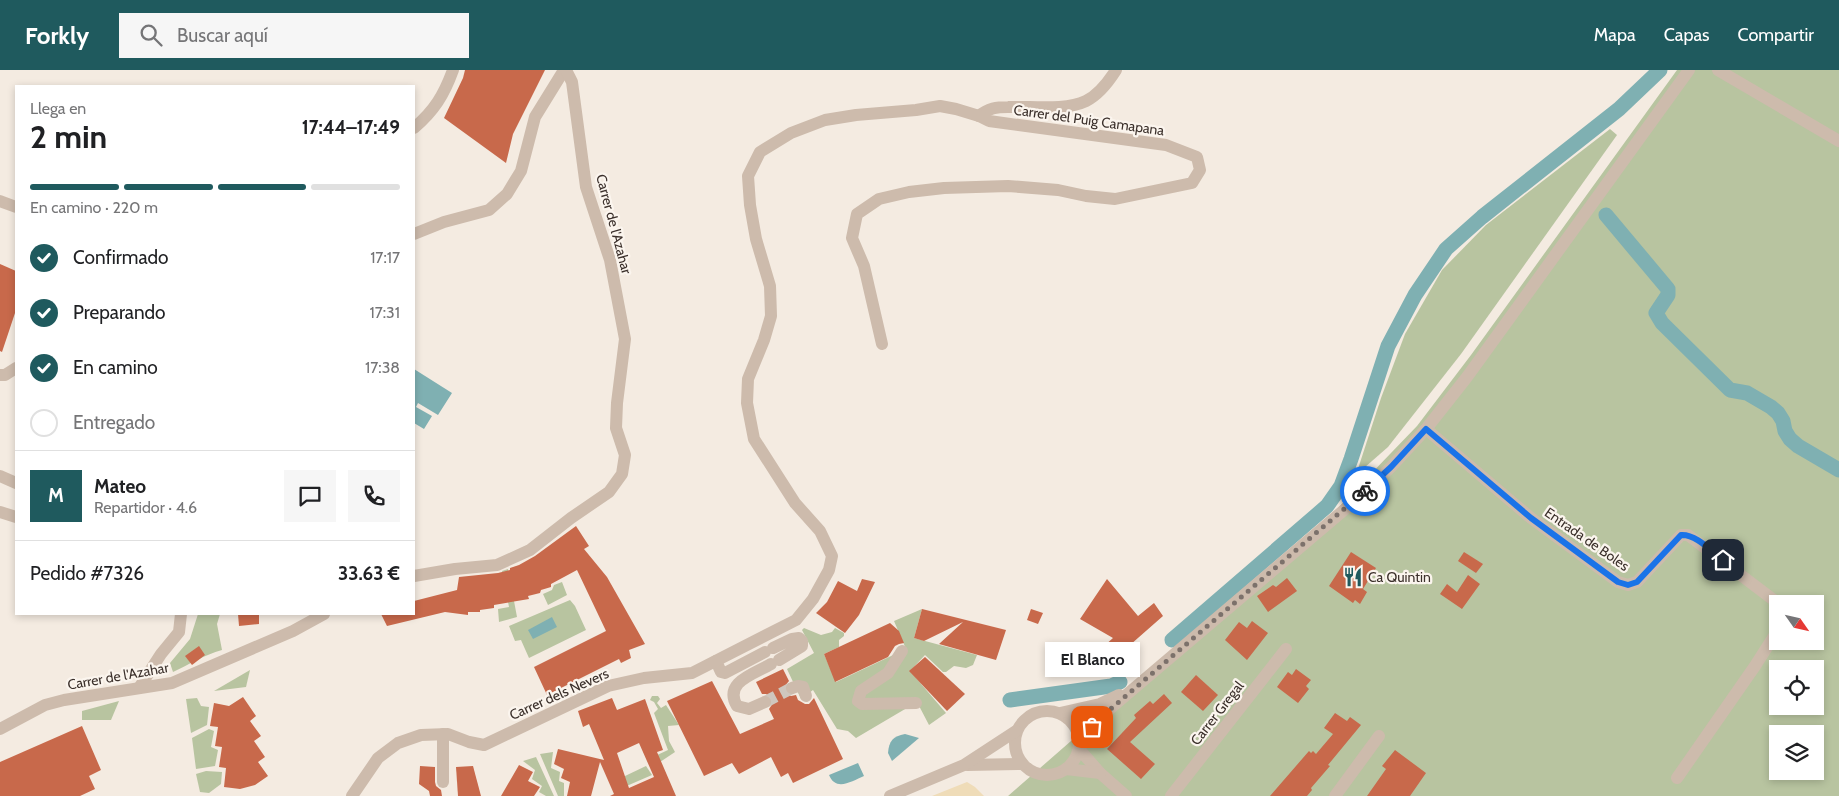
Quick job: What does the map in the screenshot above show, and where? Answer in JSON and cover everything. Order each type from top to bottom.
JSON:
[{"type":"street","points":[[415,127],[428,116],[446,90],[453,70]]},
{"type":"street","points":[[415,234],[444,222],[489,210],[507,194],[521,171],[535,117],[565,70]]},
{"type":"street","name":"Carrer de l'Azahar","points":[[415,576],[455,569],[497,565],[530,550],[571,518],[609,492],[622,474],[624,455],[616,428],[617,403],[625,340],[610,260],[586,187],[572,82],[565,70]]},
{"type":"street","points":[[979,116],[986,109],[1069,106],[1087,100],[1109,81],[1116,70]]},
{"type":"street","points":[[1016,731],[1014,748],[1022,764],[1029,771],[1048,776],[1058,774],[1066,769],[1074,760],[1079,745],[1106,713],[1357,499],[1391,467],[1426,429],[1467,377],[1689,70]]},
{"type":"street","points":[[1718,70],[1839,141]]},
{"type":"street","name":"Carrer dels Nevers","points":[[352,796],[378,758],[398,743],[421,735],[448,734],[469,742],[484,745],[608,686],[644,678],[692,673],[796,620],[829,570],[832,556],[820,531],[795,503],[754,439],[747,403],[748,379],[764,340],[771,316],[770,286],[756,239],[750,205],[748,176],[760,152],[791,133],[825,120],[940,106],[979,116]]},
{"type":"street","name":"Carrer del Puig Camapana","points":[[882,344],[864,266],[852,238],[857,214],[879,199],[909,192],[944,188],[1008,186],[1058,190],[1086,196],[1115,198],[1192,183],[1200,170],[1197,157],[1166,145],[989,121],[979,116]]},
{"type":"street","points":[[0,201],[15,207]]},
{"type":"street","points":[[0,375],[15,369]]},
{"type":"street","name":"Entrada de Boles","points":[[1426,429],[1531,518],[1618,582],[1628,585],[1637,582],[1681,535],[1688,534],[1769,596]]},
{"type":"street","points":[[0,476],[15,483]]},
{"type":"street","points":[[0,512],[15,517]]},
{"type":"street","points":[[140,688],[161,654],[179,632],[181,615]]},
{"type":"street","name":"Carrer de l'Azahar","points":[[0,729],[45,706],[64,700],[172,683],[293,631],[322,615]]},
{"type":"street","points":[[716,662],[721,672],[725,673],[792,638],[802,640],[802,646],[742,680],[734,688],[734,700],[737,706],[749,708],[765,702]]},
{"type":"street","points":[[1676,778],[1769,644]]},
{"type":"street","name":"Carrer Gregal","points":[[1171,796],[1286,649]]},
{"type":"street","points":[[902,651],[888,673],[861,692],[858,701],[862,704],[916,703]]},
{"type":"street","points":[[792,688],[798,686],[803,688],[806,696]]},
{"type":"street","points":[[1060,713],[1100,704],[1137,686]]},
{"type":"street","points":[[890,796],[964,765],[1016,731],[1029,715],[1039,711],[1050,710],[1060,713],[1069,719],[1074,725],[1079,745],[1100,773],[1126,796]]},
{"type":"street","points":[[443,734],[443,782]]},
{"type":"street","points":[[1335,796],[1379,736]]},
{"type":"street","points":[[964,765],[1022,764]]},
{"type":"street","points":[[1066,769],[1100,773]]},
{"type":"green space","points":[[1677,70],[1839,70],[1839,796],[1008,796],[1338,508],[1417,426],[1471,355]]},
{"type":"green space","points":[[1610,129],[1617,135],[1461,354],[1388,447],[1356,475],[1381,398],[1405,334],[1442,270],[1486,225]]},
{"type":"green space","points":[[508,569],[517,617],[499,622],[498,609],[509,607],[502,571]]},
{"type":"green space","points":[[562,582],[567,595],[548,605],[543,594],[552,590],[554,585]]},
{"type":"green space","points":[[570,600],[575,606],[586,630],[529,658],[521,640],[515,641],[509,626]]},
{"type":"green space","points":[[922,609],[914,638],[977,655],[973,665],[966,668],[954,666],[943,672],[925,655],[910,671],[946,713],[929,725],[917,702],[856,738],[848,731],[837,729],[813,690],[801,699],[787,669],[814,653],[802,630],[804,628],[821,635],[832,632],[835,628],[844,633],[844,636],[839,640],[839,647],[824,654],[836,682],[906,649],[894,621]]},
{"type":"green space","points":[[198,615],[220,615],[217,624],[222,650],[173,672],[170,663],[190,639]]},
{"type":"green space","points":[[250,670],[246,687],[214,691]]},
{"type":"green space","points":[[652,696],[658,696],[660,699],[657,703],[661,708],[666,705],[679,725],[668,726],[669,741],[675,752],[660,762],[655,756],[668,750],[654,713],[658,709],[654,702],[650,700]]},
{"type":"green space","points":[[197,698],[201,706],[209,707],[207,725],[191,733],[186,699]]},
{"type":"green space","points":[[119,701],[111,720],[82,720],[82,711]]},
{"type":"green space","points":[[209,729],[214,731],[211,747],[218,750],[215,766],[196,769],[192,738]]},
{"type":"green space","points":[[553,752],[551,768],[560,772],[559,781],[564,783],[564,796],[558,796],[540,754]]},
{"type":"green space","points":[[536,757],[554,796],[546,796],[539,792],[542,786],[532,779],[535,770],[523,761]]},
{"type":"green space","points":[[646,766],[652,775],[615,791],[625,776]]},
{"type":"green space","points":[[206,771],[222,772],[221,784],[209,793],[200,792],[196,774]]},
{"type":"sand","points":[[967,782],[984,796],[932,796]]},
{"type":"water","points":[[415,370],[452,393],[438,415],[418,403],[416,407],[432,416],[424,429],[415,424]]},
{"type":"water","points":[[552,617],[557,627],[533,639],[528,630]]},
{"type":"water","points":[[905,734],[919,738],[892,761],[888,753],[889,745],[897,736]]},
{"type":"water","points":[[858,763],[864,776],[845,784],[836,783],[829,775]]},
{"type":"building","points":[[465,70],[545,70],[513,134],[506,163],[444,118]]},
{"type":"building","points":[[0,264],[15,271],[15,313],[2,352],[0,351]]},
{"type":"building","points":[[576,526],[589,546],[584,549],[607,577],[645,644],[629,650],[631,658],[621,663],[619,659],[547,695],[534,667],[606,631],[577,570],[551,584],[551,587],[541,590],[540,593],[528,596],[529,599],[494,605],[494,608],[480,610],[480,612],[468,612],[468,615],[445,612],[387,626],[382,615],[415,615],[415,601],[457,590],[459,577],[510,570],[510,568],[535,556]]},
{"type":"building","name":"Ca Quintin","points":[[1351,552],[1376,568],[1363,589],[1367,592],[1360,604],[1355,600],[1353,603],[1329,586]]},
{"type":"building","points":[[1464,552],[1483,564],[1476,573],[1458,561]]},
{"type":"building","points":[[1468,575],[1480,584],[1462,609],[1440,594],[1447,584],[1457,592]]},
{"type":"building","points":[[1287,578],[1297,591],[1268,612],[1257,596],[1273,585],[1276,587]]},
{"type":"building","points":[[862,579],[875,582],[859,615],[845,633],[816,613],[827,602],[838,581],[857,591]]},
{"type":"building","points":[[1107,579],[1138,616],[1154,603],[1163,616],[1097,674],[1084,664],[1113,638],[1080,619]]},
{"type":"building","points":[[922,609],[1006,630],[996,660],[939,644],[963,622],[924,641],[914,638]]},
{"type":"building","points":[[1031,609],[1043,613],[1038,624],[1027,620]]},
{"type":"building","points":[[238,615],[259,615],[259,624],[239,626]]},
{"type":"building","points":[[1252,621],[1268,633],[1247,660],[1225,640],[1239,622],[1247,628]]},
{"type":"building","points":[[890,623],[899,631],[904,643],[895,646],[888,657],[835,682],[824,654]]},
{"type":"building","points":[[199,646],[205,655],[192,665],[185,656]]},
{"type":"building","points":[[925,657],[965,694],[947,711],[909,671]]},
{"type":"building","points":[[783,669],[789,681],[784,687],[786,694],[796,695],[798,700],[805,704],[809,704],[814,698],[843,759],[793,783],[788,773],[781,777],[771,757],[739,774],[732,763],[704,776],[667,701],[712,681],[740,734],[774,719],[769,709],[773,703],[772,698],[762,694],[756,682]]},
{"type":"building","points":[[1296,669],[1311,680],[1306,686],[1309,689],[1298,703],[1277,687],[1288,672],[1292,675]]},
{"type":"building","points":[[1196,675],[1218,695],[1203,711],[1181,692]]},
{"type":"building","points":[[1164,694],[1172,703],[1130,742],[1155,764],[1141,779],[1107,749],[1136,718],[1134,715],[1150,701],[1153,704]]},
{"type":"building","points":[[243,697],[256,716],[250,721],[261,736],[254,741],[265,757],[258,762],[268,776],[255,785],[240,789],[224,787],[226,768],[219,767],[222,747],[215,746],[218,727],[210,726],[214,703],[229,706]]},
{"type":"building","points":[[612,698],[617,710],[645,699],[663,750],[657,752],[676,796],[610,796],[614,794],[600,762],[591,796],[567,796],[570,782],[561,778],[564,769],[554,764],[558,749],[604,760],[589,724],[583,727],[578,711]],"holes":[[[639,743],[654,777],[629,788],[617,753]]]},
{"type":"building","points":[[1335,713],[1347,721],[1350,717],[1361,725],[1328,765],[1330,766],[1311,788],[1312,790],[1307,796],[1270,796],[1309,751],[1311,753],[1313,751],[1316,754],[1333,734],[1324,728]]},
{"type":"building","points":[[82,726],[101,770],[89,776],[95,789],[80,796],[0,796],[0,762]]},
{"type":"building","points":[[1395,750],[1426,773],[1410,796],[1367,796],[1386,769],[1382,766]]},
{"type":"building","points":[[519,765],[533,772],[528,781],[540,787],[534,796],[501,796]]},
{"type":"building","points":[[420,766],[435,767],[435,782],[436,786],[441,790],[442,796],[430,796],[429,791],[419,784]]},
{"type":"building","points":[[473,766],[481,796],[458,796],[456,767]]},
{"type":"waterway","points":[[1172,640],[1327,506],[1341,486],[1388,346],[1415,295],[1446,249],[1482,217],[1619,109],[1660,70]]},
{"type":"waterway","points":[[1606,215],[1668,289],[1668,295],[1656,313],[1662,323],[1730,390],[1747,393],[1771,407],[1783,421],[1785,431],[1790,439],[1798,446],[1839,470]]},
{"type":"waterway","points":[[1010,700],[1111,686],[1120,682]]},
{"type":"tunnel","points":[[765,702],[792,688]]},
{"type":"way so far","points":[[1092,727],[1365,491]]},
{"type":"place","name":"Ca Quintin","points":[[1353,577]]},
{"type":"place","name":"El Blanco","points":[[1092,727]]},
{"type":"route","points":[[1365,491],[1391,467],[1426,429],[1531,518],[1618,582],[1628,585],[1637,582],[1681,535],[1688,534],[1695,538],[1723,560]]}]
